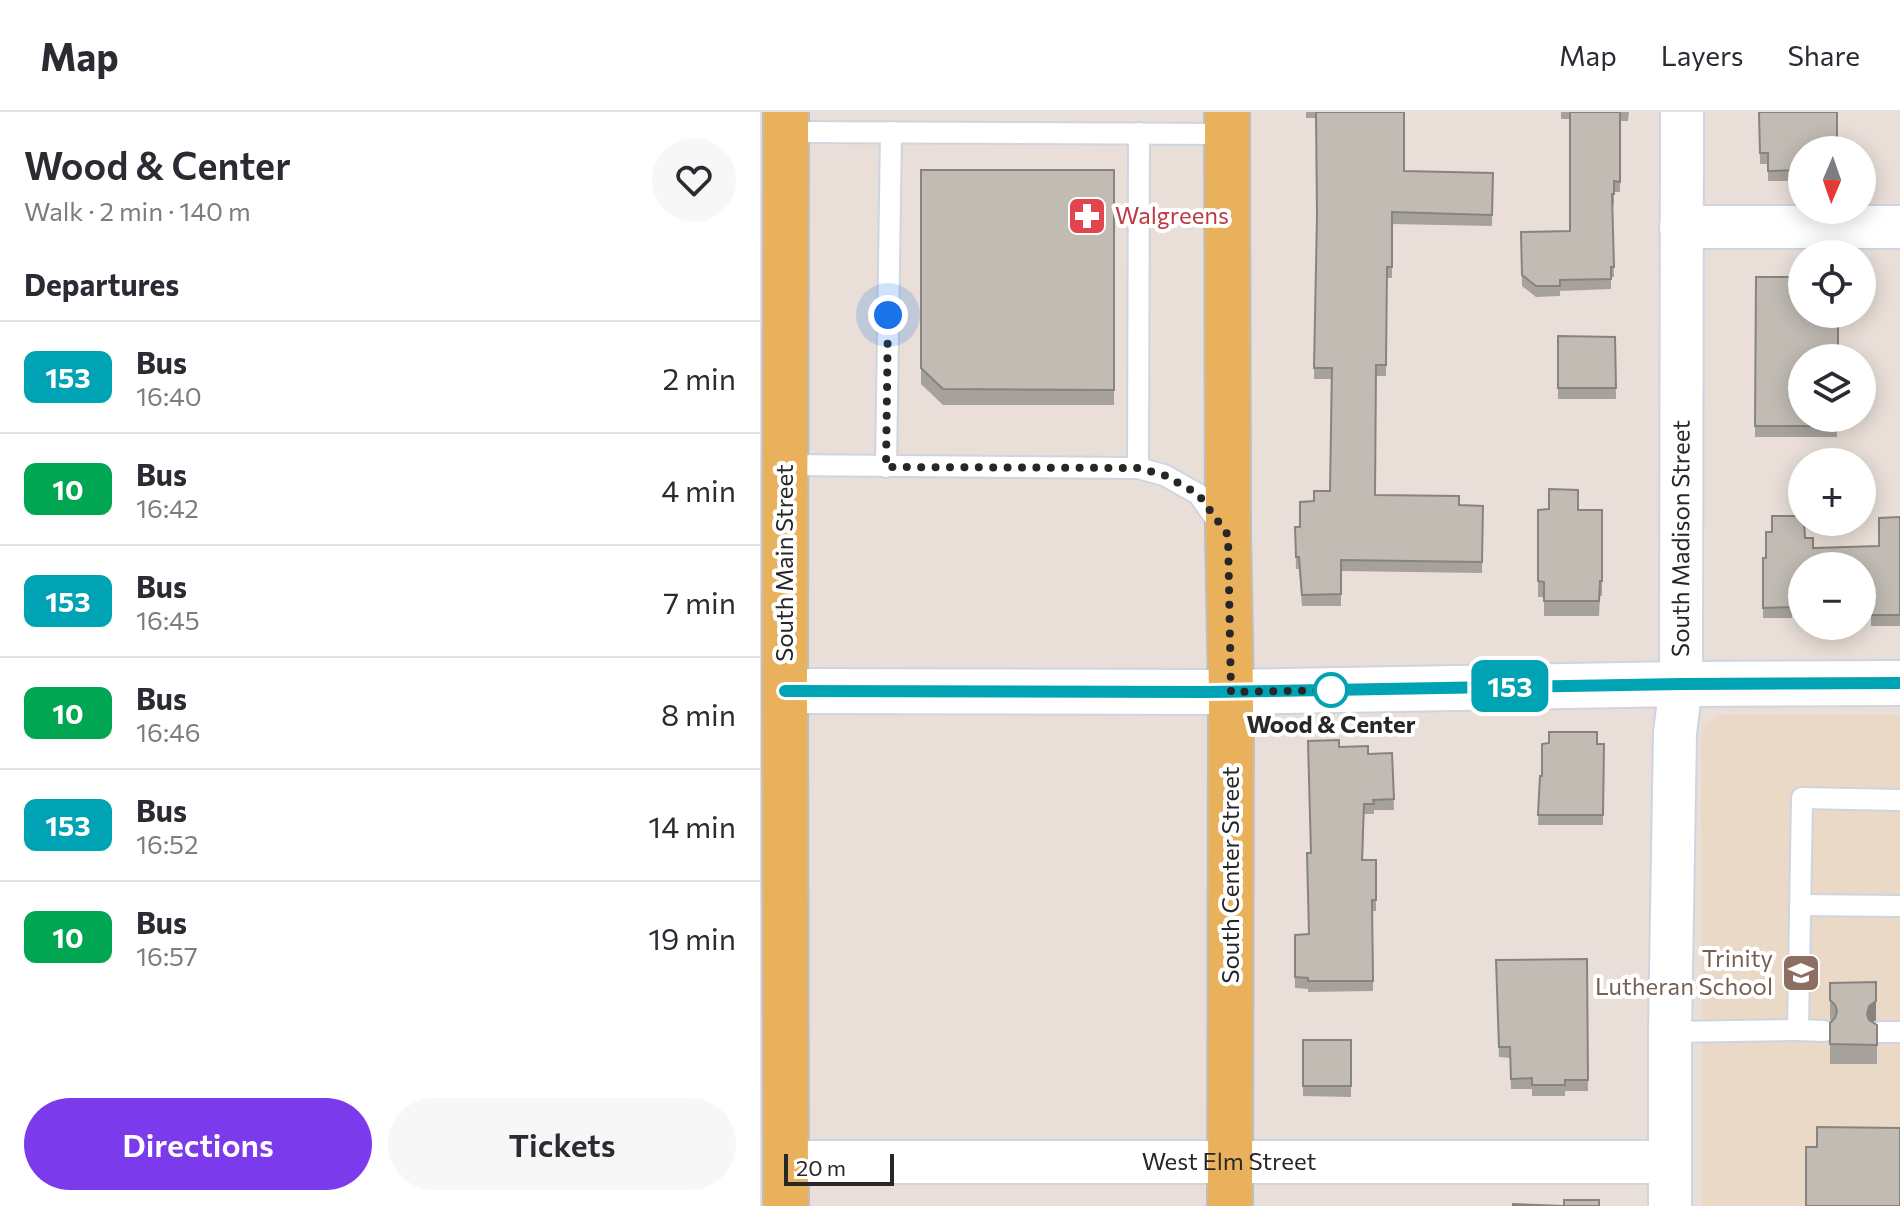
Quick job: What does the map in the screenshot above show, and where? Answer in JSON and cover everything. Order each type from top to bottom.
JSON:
[{"type":"main road","name":"South Main Street","points":[[786,122],[772,222],[785,465],[772,690],[786,1206]]},
{"type":"main road","name":"South Center Street","points":[[1227,123],[1231,692],[1230,1206]]},
{"type":"street","name":"South Madison Street","points":[[1670,1206],[1675,725],[1681,684],[1682,112]]},
{"type":"street","points":[[1681,227],[1900,227]]},
{"type":"street","points":[[772,690],[1231,692],[1900,683]]},
{"type":"street","name":"West Elm Street","points":[[787,1162],[1670,1162]]},
{"type":"lane","points":[[786,122],[891,132],[1139,133],[1227,123]]},
{"type":"lane","points":[[886,467],[891,132]]},
{"type":"lane","points":[[1138,468],[1139,133]]},
{"type":"lane","points":[[785,465],[1138,468],[1164,475],[1198,494],[1228,535]]},
{"type":"lane","points":[[1798,1030],[1802,798],[1900,800]]},
{"type":"lane","points":[[1801,905],[1900,906]]},
{"type":"lane","points":[[1670,1032],[1824,1031]]},
{"type":"shaded area","name":"Trinity Lutheran School","points":[[1719,715],[1900,715],[1900,1206],[1703,1206],[1701,739],[1706,723]]},
{"type":"building","points":[[1316,112],[1404,112],[1404,171],[1493,173],[1492,215],[1392,212],[1392,267],[1387,267],[1386,365],[1376,365],[1375,495],[1459,496],[1459,505],[1483,506],[1482,562],[1341,560],[1341,594],[1302,595],[1295,527],[1300,527],[1300,502],[1314,501],[1314,491],[1330,491],[1332,368],[1314,368]]},
{"type":"building","points":[[1570,112],[1620,112],[1620,182],[1614,181],[1612,194],[1614,267],[1611,267],[1611,279],[1560,280],[1560,286],[1536,286],[1522,275],[1521,232],[1570,231]]},
{"type":"building","points":[[1759,112],[1837,112],[1837,136],[1788,136],[1788,170],[1768,171],[1768,153],[1760,153]]},
{"type":"building","name":"Walgreens","points":[[921,170],[1114,170],[1114,390],[943,389],[921,368]]},
{"type":"building","points":[[1756,277],[1788,277],[1788,328],[1838,328],[1838,344],[1788,344],[1788,426],[1755,426]]},
{"type":"building","points":[[1558,336],[1615,337],[1616,388],[1558,388]]},
{"type":"building","points":[[1549,489],[1578,490],[1578,510],[1602,510],[1599,601],[1544,601],[1544,582],[1538,581],[1538,510],[1549,509]]},
{"type":"building","points":[[1772,516],[1788,516],[1788,536],[1813,538],[1813,548],[1879,546],[1879,518],[1900,517],[1900,615],[1876,615],[1876,552],[1788,552],[1788,607],[1763,608],[1766,532],[1772,532]]},
{"type":"building","points":[[1549,732],[1597,732],[1597,744],[1604,744],[1603,815],[1538,815],[1542,744],[1549,743]]},
{"type":"building","points":[[1339,740],[1339,747],[1368,746],[1368,754],[1392,753],[1394,799],[1373,800],[1374,804],[1364,804],[1362,860],[1376,860],[1376,900],[1372,900],[1373,981],[1308,981],[1308,978],[1295,977],[1295,935],[1309,934],[1307,853],[1311,853],[1308,741]]},
{"type":"building","points":[[1587,959],[1588,1080],[1565,1080],[1565,1085],[1532,1085],[1532,1078],[1511,1079],[1510,1047],[1499,1047],[1496,960]]},
{"type":"building","points":[[1876,982],[1876,1001],[1869,1006],[1867,1014],[1869,1020],[1877,1025],[1877,1045],[1830,1044],[1830,1023],[1837,1011],[1830,1000],[1830,983]]},
{"type":"building","points":[[1303,1040],[1351,1040],[1351,1086],[1303,1086]]},
{"type":"building","points":[[1817,1127],[1900,1128],[1900,1206],[1806,1206],[1806,1147],[1817,1147]]},
{"type":"building","points":[[1564,1200],[1599,1200],[1599,1206],[1564,1206]]},
{"type":"building","points":[[1513,1204],[1564,1206],[1513,1206]]},
{"type":"bus line","name":"153","points":[[785,691],[1208,692],[1900,683]]},
{"type":"place","name":"Walgreens","points":[[1087,216]]},
{"type":"place","name":"Wood & Center","points":[[1331,690]]},
{"type":"place","name":"Trinity Lutheran School","points":[[1801,973]]},
{"type":"route","points":[[888,315],[886,467],[1138,468],[1164,475],[1198,494],[1228,535],[1231,692],[1342,690],[1331,690]]}]
